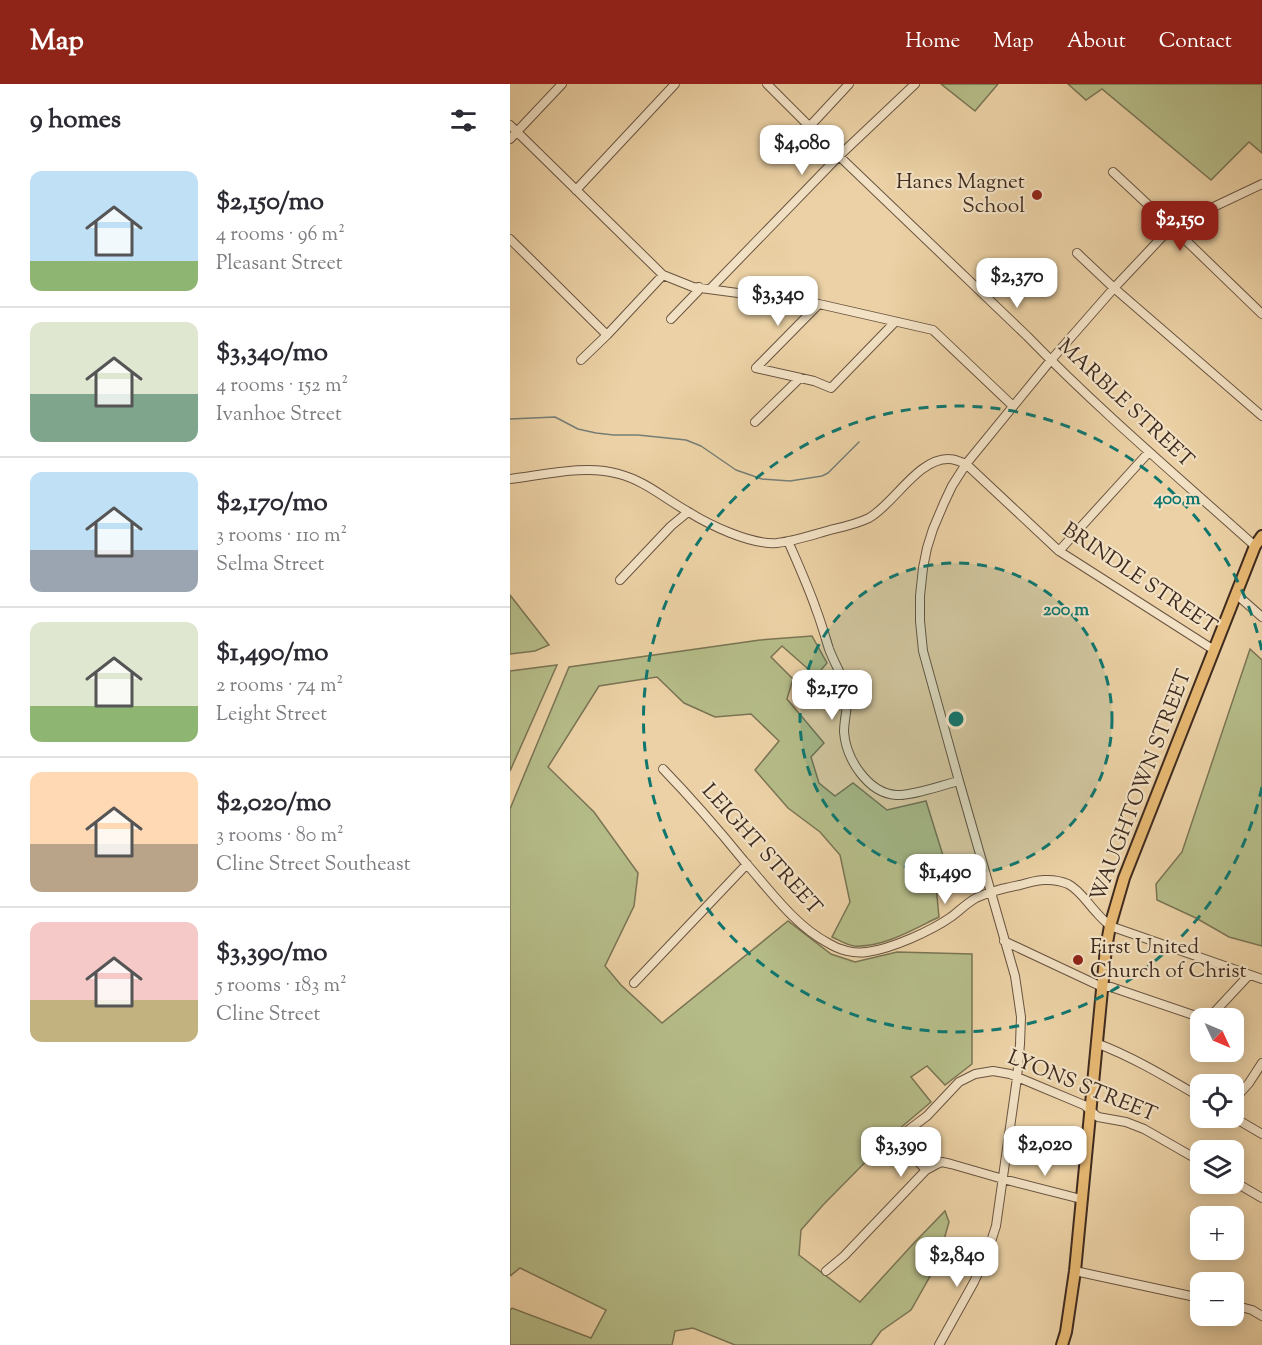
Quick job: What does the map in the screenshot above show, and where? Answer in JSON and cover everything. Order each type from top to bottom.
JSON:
[{"type":"main road","name":"WAUGHTOWN STREET","points":[[1062,1345],[1075,1271],[1096,1043],[1110,926],[1124,878],[1255,546],[1262,536]]},
{"type":"street","points":[[510,139],[562,84]]},
{"type":"street","points":[[576,190],[675,84]]},
{"type":"street","name":"MARBLE STREET","points":[[767,84],[1051,360],[1149,452],[1255,546]]},
{"type":"street","points":[[810,126],[849,84]]},
{"type":"street","points":[[710,289],[839,156],[915,84]]},
{"type":"street","points":[[510,125],[663,275],[699,287],[819,304],[933,330],[1013,406]]},
{"type":"street","points":[[1113,172],[1262,314]]},
{"type":"street","points":[[939,1345],[975,1282],[996,1226],[1017,1077],[1021,1017],[1015,976],[923,651],[920,596],[923,568],[933,529],[952,486],[966,464],[1051,360],[1163,236],[1188,219],[1262,184]]},
{"type":"street","points":[[510,239],[607,335]]},
{"type":"street","points":[[1077,253],[1114,288],[1262,416]]},
{"type":"street","points":[[581,360],[663,275]]},
{"type":"street","points":[[671,320],[698,291],[699,287]]},
{"type":"street","points":[[819,304],[756,368],[814,381],[831,388],[895,322]]},
{"type":"street","points":[[755,422],[800,378]]},
{"type":"street","points":[[1059,551],[1149,452]]},
{"type":"street","points":[[510,479],[573,471],[602,470],[618,473],[644,484],[688,512],[737,535],[773,543],[867,519],[883,508],[915,475],[931,464],[946,459],[966,464]]},
{"type":"street","name":"BRINDLE STREET","points":[[966,464],[1059,551],[1214,650]]},
{"type":"street","points":[[620,580],[671,526],[688,512]]},
{"type":"street","points":[[788,541],[846,687],[844,733],[849,754],[856,767],[877,789],[888,794],[898,795],[958,780]]},
{"type":"street","points":[[1236,594],[1262,617]]},
{"type":"street","name":"LEIGHT STREET","points":[[663,769],[689,796],[770,893],[806,928],[828,944],[850,952],[874,950],[921,934],[990,892],[1034,881],[1053,879],[1070,885],[1110,926],[1262,979]]},
{"type":"street","points":[[634,983],[747,864]]},
{"type":"street","points":[[1004,941],[1102,987],[1111,987],[1190,1014]]},
{"type":"street","points":[[1218,1008],[1249,975]]},
{"type":"street","points":[[1096,1043],[1141,1063],[1190,1091]]},
{"type":"street","points":[[1244,1089],[1262,1063]]},
{"type":"street","name":"LYONS STREET","points":[[926,1170],[903,1145],[903,1138],[907,1131],[927,1116],[953,1087],[964,1079],[993,1071],[1010,1074],[1084,1105],[1098,1117],[1126,1122],[1144,1129],[1190,1155]]},
{"type":"street","points":[[1244,1123],[1262,1134]]},
{"type":"street","points":[[826,1271],[844,1256],[926,1170],[942,1162],[1082,1199]]},
{"type":"street","points":[[1244,1187],[1262,1198]]},
{"type":"street","points":[[1075,1271],[1190,1296]]},
{"type":"street","points":[[1244,1308],[1262,1316]]},
{"type":"green space","points":[[941,84],[998,84],[975,111]]},
{"type":"green space","points":[[1068,84],[1262,84],[1262,153],[1249,142],[1211,180],[1102,89],[1086,100]]},
{"type":"green space","points":[[510,595],[549,645],[535,651],[510,654]]},
{"type":"green space","points":[[812,636],[827,663],[816,676],[782,646],[771,657],[793,679],[787,699],[824,743],[811,757],[819,783],[835,796],[853,783],[887,810],[926,801],[950,878],[936,886],[939,917],[919,927],[887,941],[865,946],[854,946],[832,937],[850,902],[840,855],[820,832],[788,808],[755,770],[779,741],[751,714],[715,717],[684,703],[657,677],[599,686],[548,767],[594,812],[638,873],[634,906],[605,966],[621,985],[662,1023],[788,921],[831,954],[855,962],[897,952],[972,954],[972,1064],[945,1085],[927,1066],[911,1077],[931,1102],[892,1135],[801,1230],[799,1255],[860,1302],[945,1211],[949,1222],[937,1264],[911,1310],[881,1331],[871,1345],[735,1345],[693,1328],[675,1331],[672,1345],[510,1345],[510,1310],[512,1308],[591,1338],[606,1310],[520,1268],[510,1276],[510,809],[569,667],[760,640]]},
{"type":"green space","points":[[1250,649],[1262,660],[1262,946],[1229,937],[1196,918],[1157,900],[1156,884],[1182,852]]},
{"type":"green space","points":[[557,665],[510,771],[510,671]]},
{"type":"waterway","points":[[510,419],[555,417],[578,429],[596,433],[686,440],[701,446],[736,470],[762,479],[790,481],[828,473],[859,442]]},
{"type":"place","name":"Hanes Magnet School","points":[[1037,195]]},
{"type":"place","name":"First United Church of Christ","points":[[1078,960]]}]
